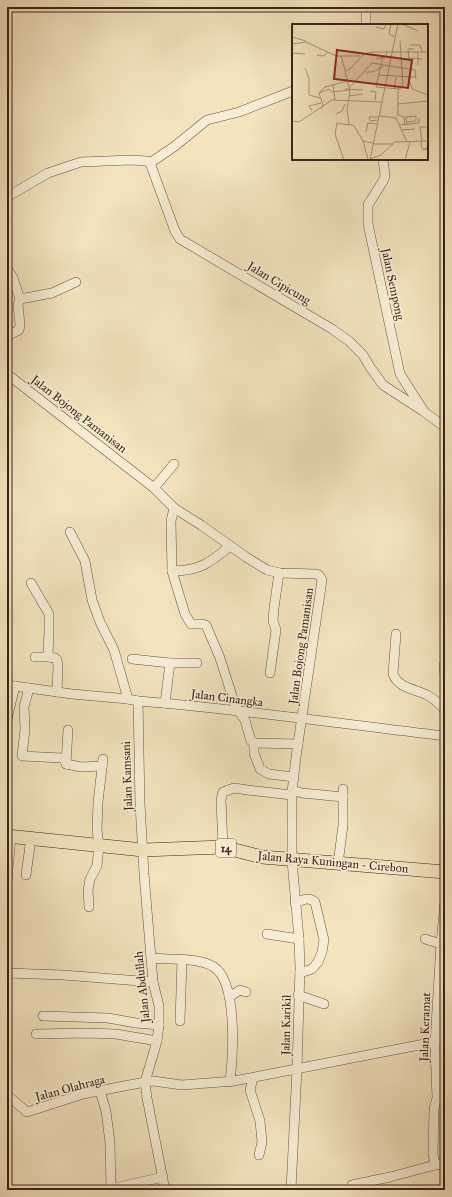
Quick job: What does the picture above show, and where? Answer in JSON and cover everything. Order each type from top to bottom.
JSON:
[{"type":"highway","name":"Jalan Raya Kuningan - Cirebon","points":[[9,836],[143,850],[223,847],[262,858],[445,872]]},
{"type":"street","points":[[366,7],[366,24]]},
{"type":"street","points":[[7,197],[36,179],[63,167],[81,162],[118,162],[131,160],[150,163],[175,146],[207,120],[239,112],[292,91]]},
{"type":"street","name":"Jalan Sempong","points":[[383,160],[385,176],[368,205],[368,224],[400,374],[421,407]]},
{"type":"street","name":"Jalan Cipicung","points":[[150,163],[175,231],[180,239],[332,329],[349,341],[363,355],[383,385],[421,407],[445,427]]},
{"type":"street","points":[[7,268],[13,278],[20,299],[18,305],[19,330],[7,336]]},
{"type":"street","points":[[20,299],[52,293],[76,282]]},
{"type":"street","name":"Jalan Bojong Pamanisan","points":[[7,374],[154,488],[174,508],[257,564],[267,570],[279,573],[316,574],[321,578],[322,580],[292,792],[292,861]]},
{"type":"street","points":[[154,488],[174,464]]},
{"type":"street","points":[[174,508],[171,521],[172,571],[185,614],[191,624],[206,625],[220,658],[231,693],[238,710],[245,720],[251,741],[254,743],[254,753],[260,769],[268,774],[294,777]]},
{"type":"street","points":[[70,532],[85,561],[92,600],[100,622],[114,650],[128,698]]},
{"type":"street","points":[[172,571],[184,571],[208,564],[230,546]]},
{"type":"street","points":[[270,674],[276,630],[274,608],[279,573]]},
{"type":"street","points":[[31,583],[49,614],[49,657]]},
{"type":"street","points":[[396,634],[393,674],[395,678],[399,683],[430,696],[445,708]]},
{"type":"street","points":[[35,657],[55,658],[58,663],[57,692]]},
{"type":"street","points":[[132,659],[170,663],[197,663]]},
{"type":"street","points":[[165,703],[170,663]]},
{"type":"street","points":[[444,665],[445,676]]},
{"type":"street","points":[[7,720],[11,686]]},
{"type":"street","name":"Jalan Cinangka","points":[[11,686],[57,692],[128,698],[138,701],[238,710],[445,736]]},
{"type":"street","points":[[29,688],[24,707],[25,730],[22,756],[62,758],[65,760],[66,764]]},
{"type":"street","name":"Jalan Kamsani","points":[[138,701],[140,804],[143,850]]},
{"type":"street","points":[[66,764],[68,730]]},
{"type":"street","points":[[254,743],[298,744]]},
{"type":"street","points":[[66,764],[80,767],[102,763],[98,802],[97,830],[99,845],[97,866],[90,879],[88,890],[90,907]]},
{"type":"street","points":[[223,847],[221,800],[223,792],[234,788],[259,792],[343,793],[343,825],[338,864]]},
{"type":"street","points":[[7,881],[9,836]]},
{"type":"street","points":[[26,875],[31,838]]},
{"type":"street","name":"Jalan Abdullah","points":[[143,850],[147,920],[152,958],[153,982],[159,1006],[157,1041],[145,1082],[165,1190]]},
{"type":"street","name":"Jalan Karikil","points":[[291,1190],[300,973],[299,939],[292,861]]},
{"type":"street","points":[[295,903],[307,898],[312,899],[315,902],[324,940],[322,952],[318,962],[312,969],[300,973]]},
{"type":"street","name":"Jalan Keramat","points":[[435,1165],[433,1154],[434,1109],[441,1099],[435,1043],[445,901]]},
{"type":"street","points":[[267,934],[299,939]]},
{"type":"street","points":[[425,939],[441,944]]},
{"type":"street","points":[[152,958],[197,962],[213,967],[220,972],[229,997],[233,1035],[233,1056],[230,1082]]},
{"type":"street","points":[[180,1021],[182,960]]},
{"type":"street","points":[[7,973],[63,975],[153,982]]},
{"type":"street","points":[[229,997],[240,990],[246,992]]},
{"type":"street","points":[[298,995],[324,1004]]},
{"type":"street","points":[[43,1016],[108,1018],[159,1025]]},
{"type":"street","points":[[36,1034],[86,1032],[116,1034],[157,1041]]},
{"type":"street","name":"Jalan Olahraga","points":[[7,1095],[28,1112],[83,1094],[145,1082],[153,1081],[182,1085],[230,1082],[445,1040]]},
{"type":"street","points":[[253,1078],[250,1090],[260,1121],[262,1142],[259,1155]]},
{"type":"street","points":[[100,1091],[106,1111],[110,1142],[108,1189],[162,1177]]},
{"type":"street","points":[[352,1185],[374,1185],[445,1163]]}]
